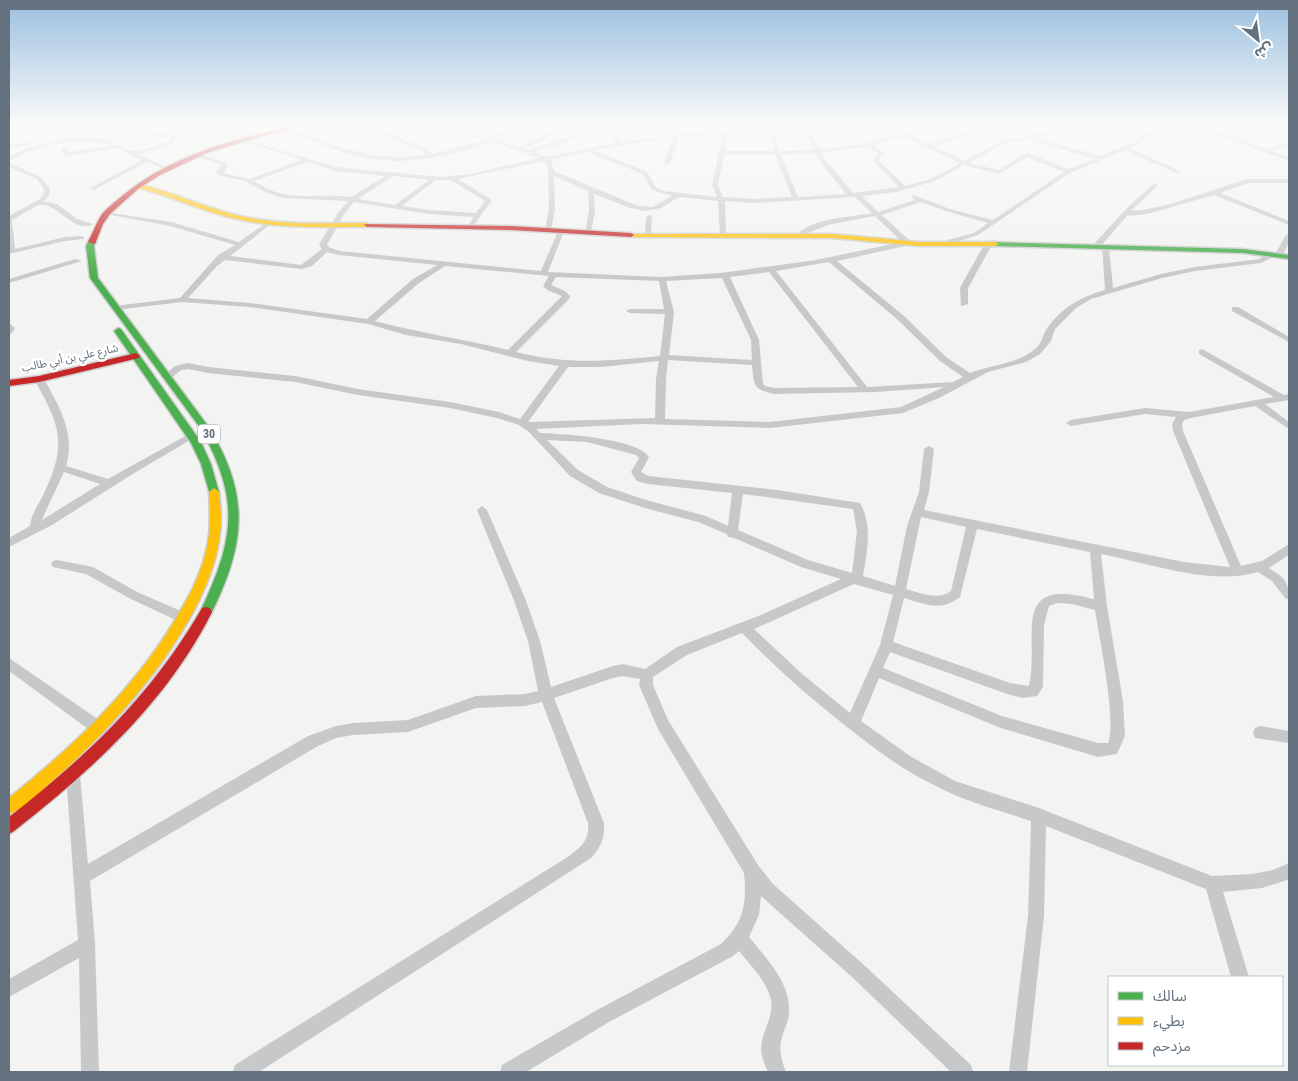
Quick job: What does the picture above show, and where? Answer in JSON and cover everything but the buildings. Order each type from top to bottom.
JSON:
[{"type":"main road","name":"30","points":[[9,807],[50,775],[100,729],[141,683],[184,618],[207,569],[214,548],[217,525],[215,502],[208,468],[192,436],[136,356],[108,310],[79,269],[82,238],[90,224],[114,198],[136,181],[148,175]]},
{"type":"main road","name":"30","points":[[9,826],[73,775],[134,715],[184,653],[216,592],[232,547],[236,521],[235,497],[224,461],[213,441],[167,377],[108,310],[89,265],[88,252],[94,234],[107,213],[152,175]]},
{"type":"main road","points":[[137,186],[164,191],[231,216],[269,223],[548,230],[588,234],[798,235],[869,238],[907,243],[950,242],[1243,251],[1281,255]]},
{"type":"main road","name":"شارع علي بن أبي طالب","points":[[9,383],[136,356]]},
{"type":"street","points":[[32,175],[42,180],[47,189],[46,196],[39,203],[10,217],[10,253],[65,240],[82,238]]},
{"type":"street","points":[[92,189],[118,175]]},
{"type":"street","points":[[226,175],[249,182],[283,196],[337,197],[437,213],[476,215]]},
{"type":"street","points":[[249,182],[267,175]]},
{"type":"street","points":[[390,175],[353,200],[325,241],[323,245],[326,249],[339,253],[554,273],[662,279],[770,268],[830,259],[907,243]]},
{"type":"street","points":[[404,175],[454,179],[471,175]]},
{"type":"street","points":[[548,230],[552,209],[551,175]]},
{"type":"street","points":[[559,175],[591,190],[644,209],[659,207],[677,196]]},
{"type":"street","points":[[647,175],[651,185],[658,191],[677,196],[743,201],[854,195],[900,189],[942,175]]},
{"type":"street","points":[[717,175],[715,184],[722,199],[723,235]]},
{"type":"street","points":[[787,175],[796,199]]},
{"type":"street","points":[[835,175],[907,243]]},
{"type":"street","points":[[888,175],[900,189],[921,200],[994,222]]},
{"type":"street","points":[[950,242],[976,234],[1065,175]]},
{"type":"street","points":[[396,207],[434,179]]},
{"type":"street","points":[[454,179],[488,198],[488,202],[476,215],[469,228]]},
{"type":"street","points":[[1126,214],[1147,212],[1214,193],[1247,181],[1289,180]]},
{"type":"street","points":[[1109,291],[1100,247],[1126,214],[1155,185]]},
{"type":"street","points":[[588,234],[592,210],[591,190]]},
{"type":"street","points":[[1214,193],[1289,224]]},
{"type":"street","points":[[798,235],[804,231],[838,220],[877,214],[921,200]]},
{"type":"street","points":[[39,203],[54,204],[75,222],[90,224]]},
{"type":"street","points":[[107,213],[171,224],[240,244]]},
{"type":"street","points":[[648,235],[649,217]]},
{"type":"street","points":[[182,300],[200,278],[221,258],[269,223]]},
{"type":"street","points":[[544,272],[561,231]]},
{"type":"street","points":[[524,425],[660,421],[770,425],[889,413],[916,406],[969,377],[985,370],[1023,360],[1037,352],[1046,341],[1052,328],[1073,306],[1088,297],[1187,271],[1261,261],[1281,255],[1289,236]]},
{"type":"street","points":[[964,304],[964,288],[989,243]]},
{"type":"street","points":[[221,258],[302,268],[326,249]]},
{"type":"street","points":[[830,259],[901,318],[943,359],[969,377]]},
{"type":"street","points":[[369,322],[416,281],[445,263]]},
{"type":"street","points":[[770,268],[864,390]]},
{"type":"street","points":[[9,281],[79,269]]},
{"type":"street","points":[[510,353],[565,299],[564,293],[553,290],[548,286],[554,273]]},
{"type":"street","points":[[725,274],[755,340],[758,383],[766,390],[864,390],[918,388],[937,384],[953,385]]},
{"type":"street","points":[[660,421],[661,378],[670,312],[662,279]]},
{"type":"street","points":[[108,310],[182,300],[250,305],[369,322],[406,332],[461,341],[565,364],[601,364],[663,357],[756,362]]},
{"type":"street","points":[[1235,310],[1289,340]]},
{"type":"street","points":[[630,311],[670,312]]},
{"type":"street","points":[[9,324],[11,328],[9,331]]},
{"type":"street","points":[[1202,352],[1286,398]]},
{"type":"street","points":[[524,425],[565,364]]},
{"type":"street","points":[[167,377],[178,368],[186,366],[295,379],[358,392],[472,409],[499,415],[524,425],[540,436],[568,467],[590,484],[628,500],[692,515],[788,558],[855,580],[940,602],[951,599],[958,589],[972,525]]},
{"type":"street","points":[[36,527],[37,518],[61,468],[64,446],[63,425],[39,378]]},
{"type":"street","points":[[1237,571],[1178,431],[1177,424],[1180,418],[1188,415],[1286,398]]},
{"type":"street","points":[[1257,402],[1289,426]]},
{"type":"street","points":[[1071,423],[1145,411],[1188,415]]},
{"type":"street","points":[[9,543],[48,522],[109,483],[192,436]]},
{"type":"street","points":[[540,436],[587,439],[639,452],[644,457],[636,472],[641,478],[648,480],[856,506],[860,512],[862,528],[855,580]]},
{"type":"street","points":[[853,723],[886,645],[917,512],[926,482],[929,448]]},
{"type":"street","points":[[61,468],[109,483]]},
{"type":"street","points":[[732,534],[738,490]]},
{"type":"street","points":[[242,1072],[590,849],[597,840],[596,823],[546,696],[534,642],[524,613],[482,510]]},
{"type":"street","points":[[917,512],[972,525],[1201,568],[1237,571],[1259,567],[1275,560],[1289,548]]},
{"type":"street","points":[[876,671],[1001,722],[1082,746],[1106,750],[1112,749],[1118,736],[1116,701],[1101,606],[1095,549]]},
{"type":"street","points":[[57,564],[89,570],[133,595],[184,618]]},
{"type":"street","points":[[1259,567],[1276,578],[1289,595]]},
{"type":"street","points":[[855,580],[682,651],[663,661],[647,675],[646,685],[663,724],[752,872],[784,906],[858,971],[964,1072]]},
{"type":"street","points":[[886,645],[1010,689],[1032,692],[1036,686],[1038,625],[1044,603],[1054,598],[1062,598],[1101,606]]},
{"type":"street","points":[[744,627],[774,659],[853,723],[906,762],[938,780],[978,797],[1039,816],[1212,884],[1235,884],[1271,877],[1289,871]]},
{"type":"street","points":[[9,664],[100,729]]},
{"type":"street","points":[[82,877],[289,754],[321,738],[353,729],[408,726],[476,702],[525,700],[546,696],[623,670],[647,675]]},
{"type":"street","points":[[1260,733],[1289,737]]},
{"type":"street","points":[[73,775],[87,944],[90,1072]]},
{"type":"street","points":[[1018,1072],[1036,916],[1039,816]]},
{"type":"street","points":[[510,1072],[603,1016],[727,950],[740,939],[752,912],[755,892],[752,872]]},
{"type":"street","points":[[1212,884],[1240,976]]},
{"type":"street","points":[[740,939],[766,972],[780,1000],[779,1017],[770,1047],[771,1059],[777,1072]]},
{"type":"street","points":[[9,988],[87,944]]},
{"type":"traffic: fast","points":[[92,242],[90,246],[94,278],[205,428],[219,452],[228,475],[233,497],[232,541],[226,564],[206,612]]},
{"type":"traffic: fast","points":[[995,244],[1243,251],[1289,257]]},
{"type":"traffic: fast","points":[[118,331],[196,442],[206,464],[214,492]]},
{"type":"traffic: slow","points":[[137,186],[163,192],[227,215],[256,221],[303,225],[367,225]]},
{"type":"traffic: slow","points":[[631,235],[832,236],[920,244],[995,244]]},
{"type":"traffic: slow","points":[[9,807],[83,744],[127,697],[166,646],[199,588],[210,557],[216,525],[214,492]]},
{"type":"traffic: jam","points":[[92,242],[107,212],[155,175]]},
{"type":"traffic: jam","points":[[367,225],[511,228],[631,235]]},
{"type":"traffic: jam","points":[[9,383],[39,379],[136,356]]},
{"type":"traffic: jam","points":[[9,826],[66,780],[120,730],[167,674],[188,644],[206,612]]}]
